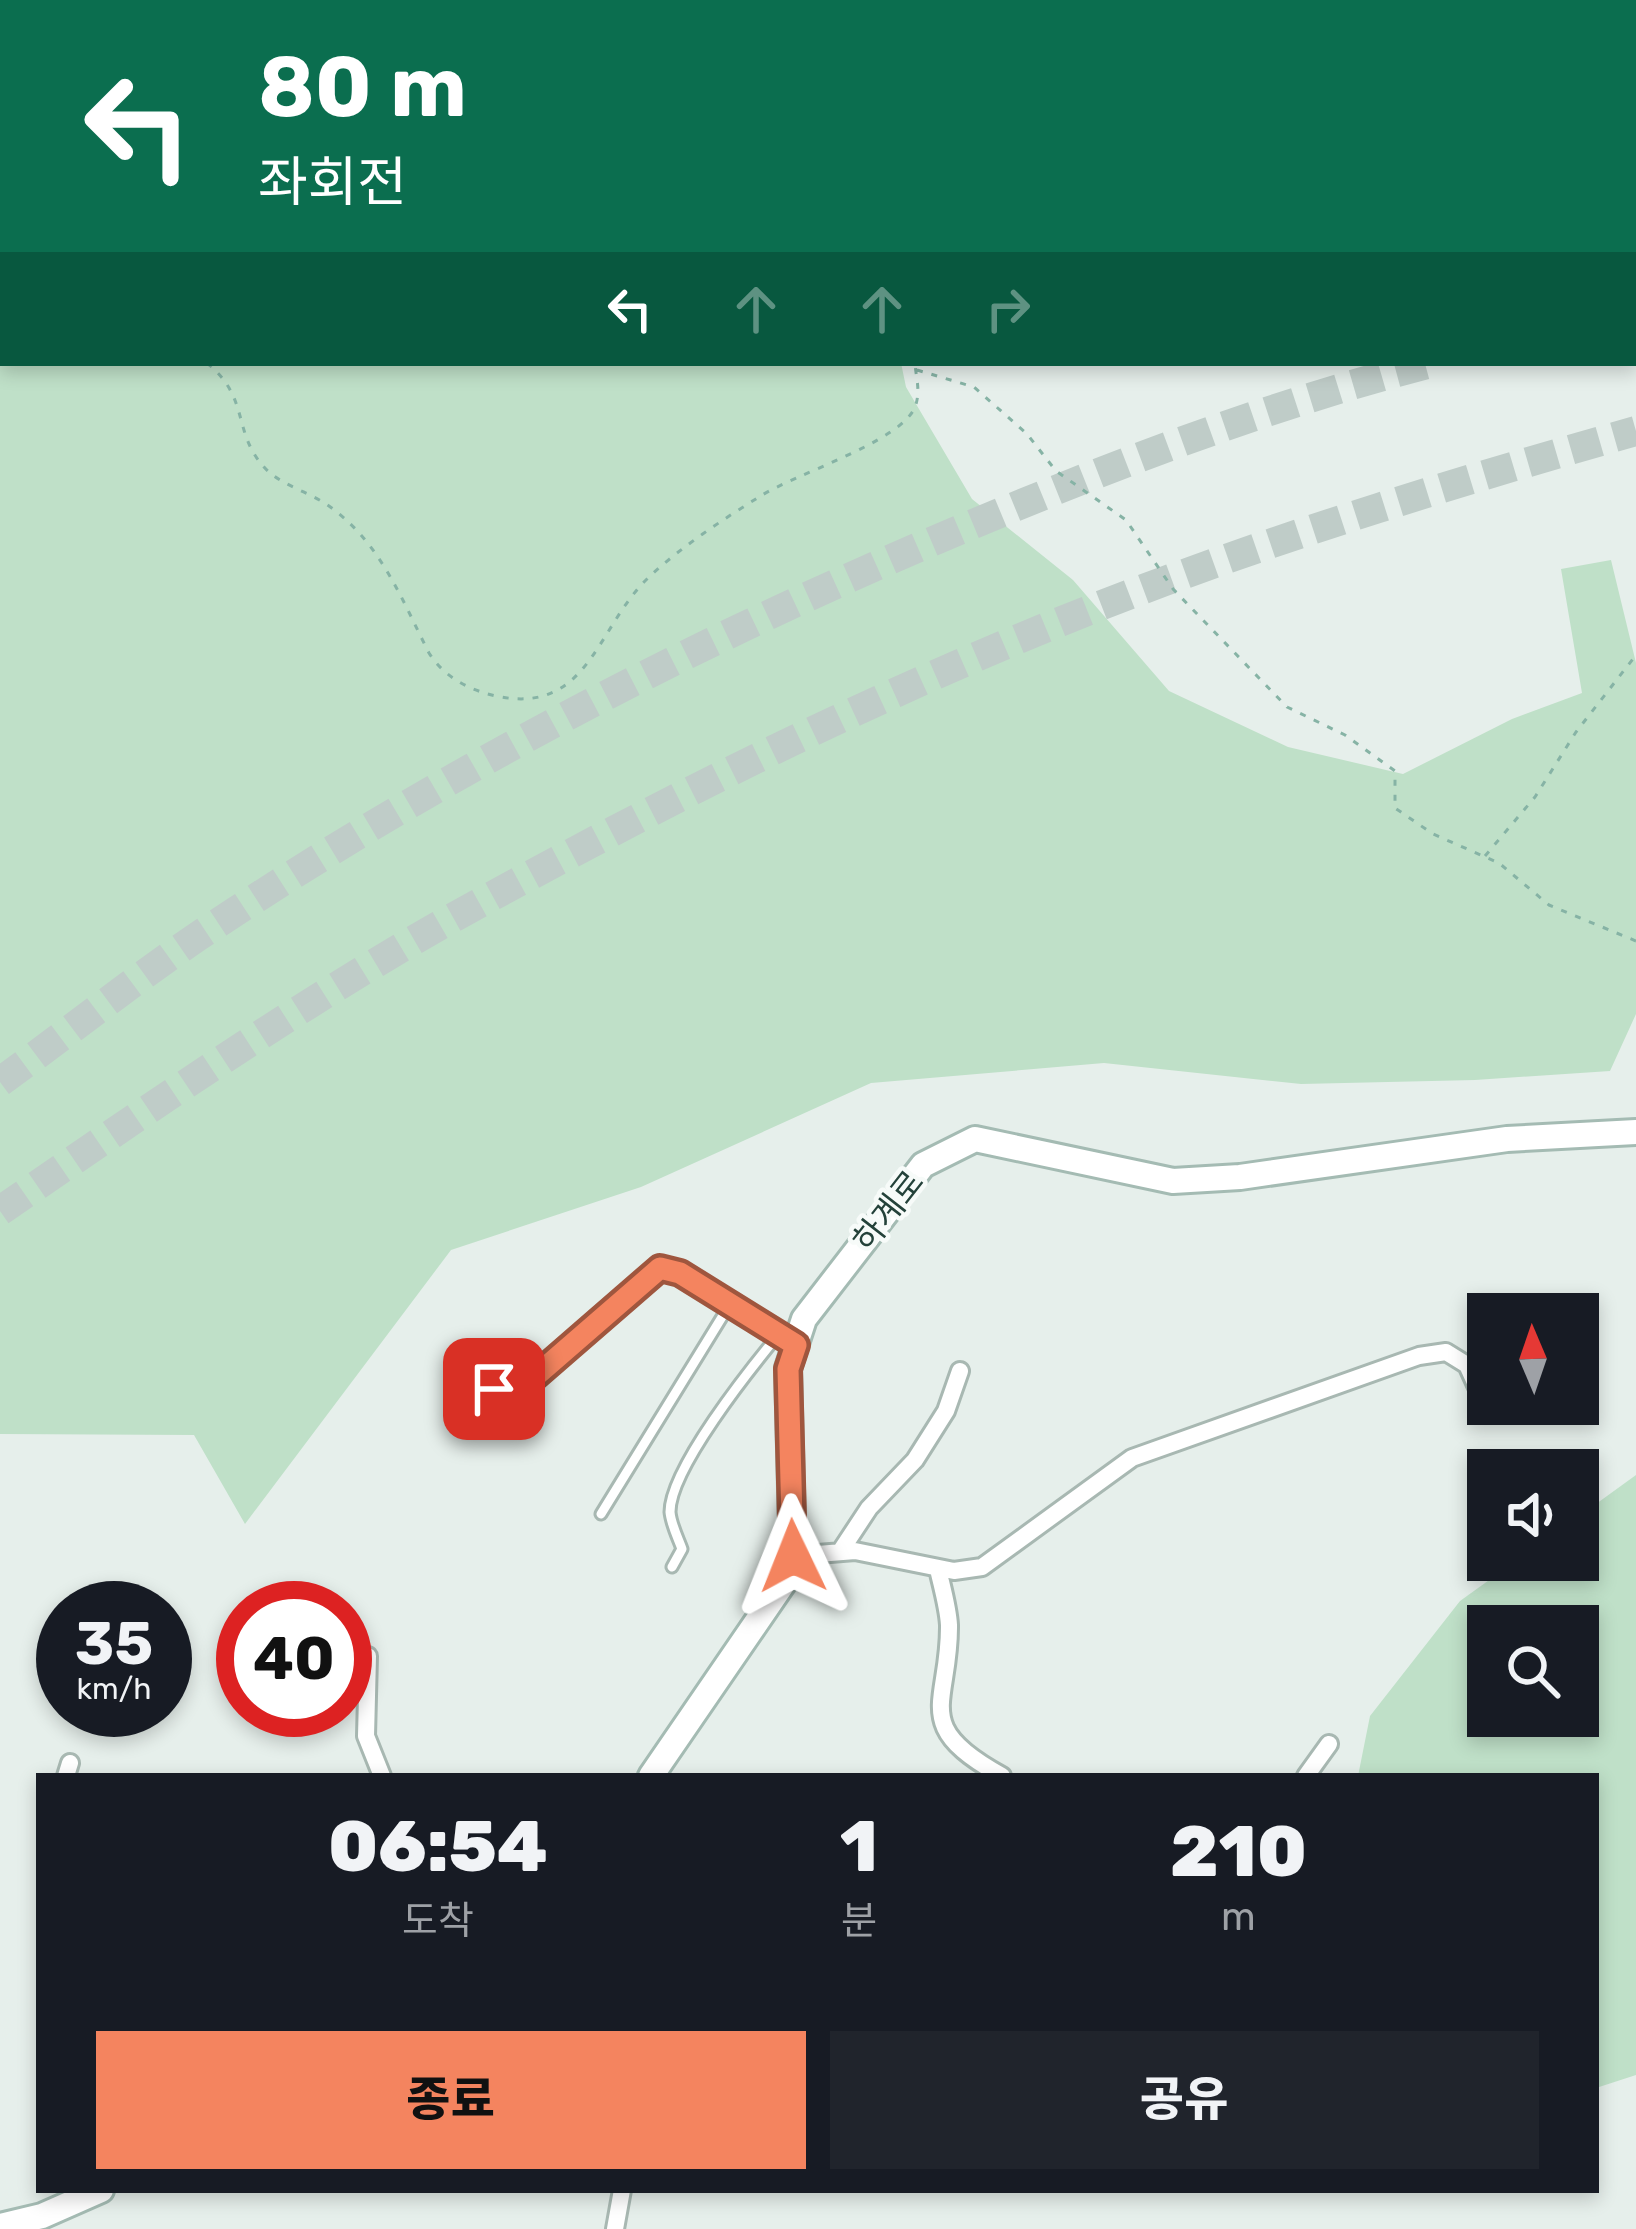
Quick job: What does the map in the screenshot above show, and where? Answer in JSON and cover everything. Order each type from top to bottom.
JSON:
[{"type":"street","name":"하계로","points":[[653,1773],[793,1569],[788,1340],[922,1165],[974,1138],[1173,1181],[1240,1177],[1508,1139],[1636,1132]]},
{"type":"street","points":[[793,1556],[855,1551],[938,1569],[982,1567],[1132,1458],[1419,1356],[1446,1352],[1467,1367]]},
{"type":"street","points":[[840,1552],[869,1508],[915,1460],[946,1411],[960,1371]]},
{"type":"street","points":[[938,1569],[949,1621],[938,1704],[942,1720],[952,1740],[997,1773]]},
{"type":"street","points":[[366,1737],[381,1773]]},
{"type":"street","points":[[1308,1773],[1329,1744]]},
{"type":"street","points":[[0,2226],[44,2223],[96,2193]]},
{"type":"street","points":[[615,2229],[621,2193]]},
{"type":"lane","points":[[456,1398],[531,1380],[660,1268],[680,1273],[788,1340],[749,1371],[699,1444],[674,1492],[670,1515],[682,1549],[672,1567]]},
{"type":"lane","points":[[602,1514],[730,1304]]},
{"type":"path","points":[[211,366],[235,393],[247,441],[264,467],[327,504],[373,547],[441,669],[490,695],[527,699],[545,697],[568,685],[644,582],[727,517],[782,482],[859,450],[905,422],[919,391],[915,366],[974,387],[1027,434],[1056,471],[1126,520],[1173,589],[1265,687],[1287,707],[1345,735],[1395,771],[1395,808],[1422,828],[1518,876],[1549,905],[1636,941]]},
{"type":"path","points":[[1484,857],[1534,797],[1576,732],[1636,655]]},
{"type":"green space","points":[[0,366],[902,366],[906,387],[972,499],[1073,580],[1169,691],[1288,747],[1403,774],[1512,719],[1582,693],[1561,569],[1611,560],[1636,663],[1636,1014],[1610,1071],[1301,1084],[1104,1063],[871,1083],[641,1187],[451,1250],[245,1524],[194,1435],[0,1434]]},
{"type":"green space","points":[[1636,1475],[1636,2075],[1599,2087],[1599,1773],[1359,1773],[1370,1716],[1460,1601],[1488,1581],[1599,1581],[1599,1502]]},
{"type":"tunnel","points":[[0,1082],[172,954],[289,877],[477,765],[672,662],[870,568],[1084,479],[1256,416],[1420,366]]},
{"type":"tunnel","points":[[0,1211],[239,1049],[422,935],[819,728],[991,651],[1165,581],[1399,502],[1636,431]]},
{"type":"route","points":[[494,1389],[531,1380],[660,1268],[680,1273],[796,1345],[788,1369],[793,1556]]}]
